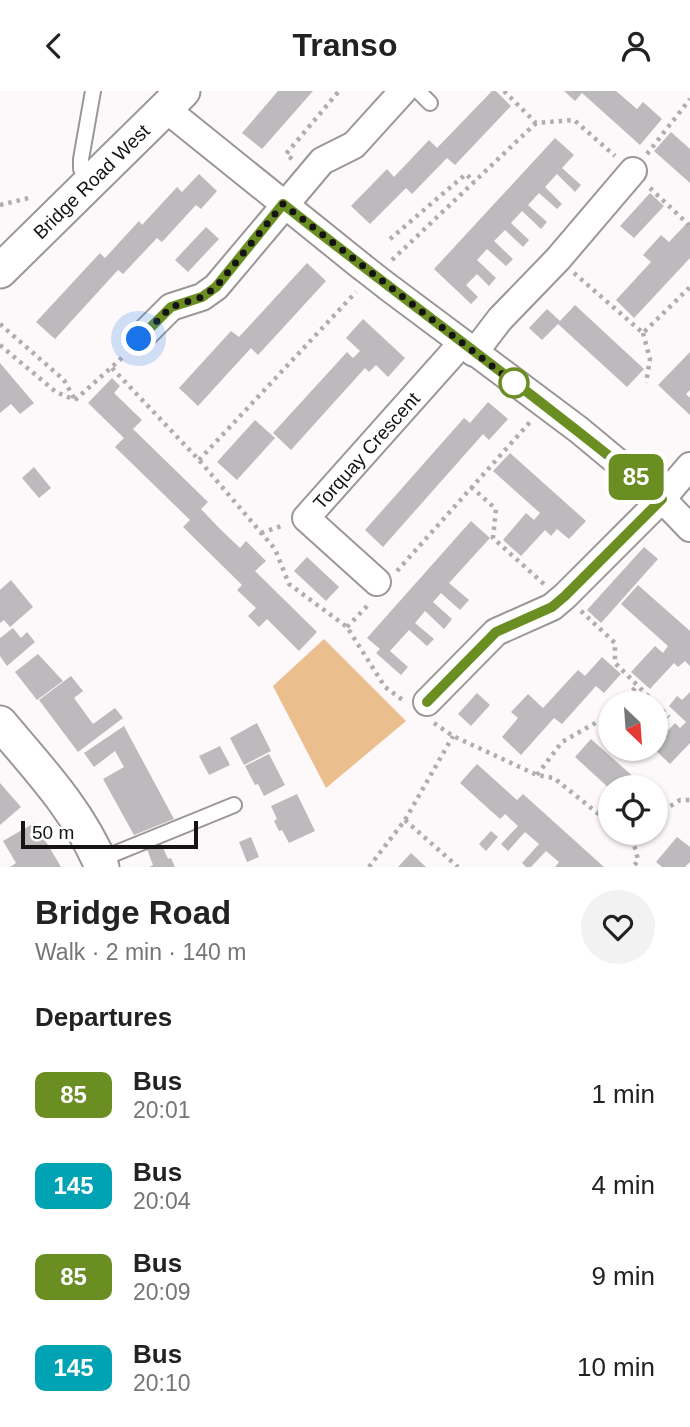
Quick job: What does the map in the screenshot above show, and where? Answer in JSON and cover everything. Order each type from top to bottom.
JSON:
[{"type":"street","points":[[139,339],[171,307],[202,297],[216,287],[309,175],[328,157],[354,145],[403,91]]},
{"type":"street","name":"Bridge Road West","points":[[0,271],[174,100]]},
{"type":"street","points":[[174,100],[360,277],[390,274],[468,348],[579,430],[662,499],[690,528]]},
{"type":"street","name":"Torquay Crescent","points":[[384,580],[306,518],[468,348],[558,259],[633,171]]},
{"type":"street","points":[[422,709],[496,632],[552,607],[563,598],[662,499],[690,466]]},
{"type":"street","points":[[0,723],[76,816],[100,864]]},
{"type":"lane","points":[[91,181],[81,169],[81,159],[93,91]]},
{"type":"lane","points":[[418,91],[430,103]]},
{"type":"lane","points":[[100,864],[234,806]]},
{"type":"path","points":[[309,175],[286,154],[339,91]]},
{"type":"path","points":[[504,91],[536,123]]},
{"type":"path","points":[[633,171],[690,99],[686,91]]},
{"type":"path","points":[[390,274],[474,182],[536,123],[574,120],[633,171],[690,226]]},
{"type":"path","points":[[390,239],[466,174],[474,182]]},
{"type":"path","points":[[558,259],[642,333],[650,359],[646,383]]},
{"type":"path","points":[[200,460],[360,277]]},
{"type":"path","points":[[642,333],[690,287]]},
{"type":"path","points":[[0,324],[64,380],[75,400]]},
{"type":"path","points":[[0,345],[56,392],[75,400]]},
{"type":"path","points":[[75,400],[112,368],[200,460],[275,549],[289,584],[347,627],[385,687],[422,709],[453,736],[537,775],[554,778],[598,814]]},
{"type":"path","points":[[384,580],[544,406]]},
{"type":"path","points":[[471,487],[496,509],[493,538],[615,643],[615,663],[642,691]]},
{"type":"path","points":[[632,691],[637,686]]},
{"type":"path","points":[[537,775],[562,741],[598,721]]},
{"type":"path","points":[[369,867],[405,820],[453,736]]},
{"type":"path","points":[[668,808],[680,800],[690,800]]},
{"type":"path","points":[[405,820],[458,867]]},
{"type":"path","points":[[633,867],[638,861],[634,845]]},
{"type":"shaded area","points":[[324,639],[406,721],[326,788],[273,686]]},
{"type":"building","points":[[278,91],[313,91],[262,149],[242,133]]},
{"type":"building","points":[[492,91],[496,91],[511,106],[455,165],[447,158],[412,194],[406,188],[370,224],[351,206],[387,169],[394,177],[429,140],[437,148]]},
{"type":"building","points":[[564,91],[616,91],[637,109],[643,102],[662,119],[640,145],[582,93],[575,101]]},
{"type":"building","points":[[671,132],[690,149],[690,183],[654,151]]},
{"type":"building","points":[[555,138],[574,155],[562,168],[581,185],[575,192],[557,174],[545,187],[562,204],[557,209],[539,193],[528,205],[547,222],[541,229],[522,211],[511,223],[529,240],[523,247],[505,230],[494,241],[513,259],[506,266],[487,249],[477,260],[496,278],[489,286],[477,274],[466,285],[478,297],[471,304],[434,269]]},
{"type":"building","points":[[199,174],[217,191],[201,209],[196,205],[162,242],[157,238],[123,274],[118,270],[55,339],[36,322],[100,253],[105,258],[139,221],[142,225],[177,187],[182,192]]},
{"type":"building","points":[[650,193],[664,206],[634,238],[620,226]]},
{"type":"building","points":[[687,223],[690,226],[690,258],[634,318],[616,300],[651,262],[643,255],[661,235],[669,242]]},
{"type":"building","points":[[206,227],[219,239],[188,272],[175,260]]},
{"type":"building","points":[[307,263],[326,281],[258,355],[251,348],[198,406],[179,388],[231,331],[239,337]]},
{"type":"building","points":[[575,305],[644,369],[627,387],[558,324],[542,340],[529,328],[547,309],[560,321]]},
{"type":"building","points":[[363,319],[405,358],[388,377],[376,365],[369,372],[365,368],[291,450],[273,433],[347,352],[353,358],[360,351],[346,338]]},
{"type":"building","points":[[690,352],[690,390],[686,394],[690,398],[690,415],[658,385]]},
{"type":"building","points":[[0,363],[34,403],[20,414],[11,404],[0,413]]},
{"type":"building","points":[[112,378],[120,386],[114,393],[142,420],[133,429],[208,502],[201,509],[220,529],[240,548],[246,541],[266,561],[255,571],[317,632],[299,651],[267,619],[259,627],[248,616],[256,608],[237,590],[242,585],[183,527],[190,520],[115,447],[124,438],[88,403]]},
{"type":"building","points":[[488,402],[508,419],[489,440],[483,434],[383,547],[365,530],[464,418],[470,423]]},
{"type":"building","points":[[255,420],[275,438],[237,480],[217,462]]},
{"type":"building","points":[[510,453],[586,521],[569,539],[557,529],[551,536],[545,530],[521,556],[503,540],[526,513],[534,520],[540,513],[493,471]]},
{"type":"building","points":[[34,467],[51,488],[39,498],[22,478]]},
{"type":"building","points":[[471,521],[490,538],[449,583],[469,600],[460,610],[441,593],[433,602],[452,619],[444,629],[425,611],[415,623],[434,639],[427,646],[409,630],[390,651],[408,667],[401,675],[376,653],[380,649],[367,638]]},
{"type":"building","points":[[644,547],[658,559],[601,623],[587,610]]},
{"type":"building","points":[[307,557],[339,587],[326,601],[294,571]]},
{"type":"building","points":[[11,580],[33,607],[10,627],[4,620],[0,623],[0,590]]},
{"type":"building","points":[[638,585],[690,631],[690,666],[685,661],[678,667],[674,663],[650,689],[631,672],[655,646],[663,653],[668,646],[621,604]]},
{"type":"building","points":[[13,628],[21,638],[27,632],[35,642],[7,666],[0,656],[0,638]]},
{"type":"building","points":[[38,654],[63,681],[37,700],[15,672]]},
{"type":"building","points":[[602,657],[621,674],[606,691],[596,686],[562,724],[554,718],[521,755],[502,737],[518,718],[511,712],[528,694],[543,708],[578,670],[585,676]]},
{"type":"building","points":[[71,676],[83,691],[74,698],[93,724],[115,708],[123,718],[78,752],[39,700]]},
{"type":"building","points":[[690,692],[690,743],[670,764],[667,761],[668,730],[675,723],[680,728],[686,722],[669,706],[677,696],[682,700]]},
{"type":"building","points":[[477,693],[490,705],[471,726],[458,714]]},
{"type":"building","points":[[257,723],[271,751],[244,765],[230,738]]},
{"type":"building","points":[[124,726],[174,819],[134,835],[103,779],[124,767],[115,751],[94,767],[84,753]]},
{"type":"building","points":[[591,739],[598,745],[598,761],[616,761],[632,775],[598,775],[598,778],[575,757]]},
{"type":"building","points":[[220,746],[230,765],[209,775],[199,756]]},
{"type":"building","points":[[269,754],[285,785],[264,796],[245,766]]},
{"type":"building","points":[[477,764],[517,800],[523,794],[604,867],[555,867],[559,862],[546,851],[531,867],[526,867],[522,863],[539,844],[525,832],[508,851],[501,844],[518,826],[505,814],[500,819],[460,783]]},
{"type":"building","points":[[0,783],[21,807],[0,825]]},
{"type":"building","points":[[297,794],[315,831],[289,843],[274,821],[277,819],[271,806]]},
{"type":"building","points":[[34,823],[61,867],[10,867],[16,863],[3,841]]},
{"type":"building","points":[[491,831],[498,837],[486,851],[479,844]]},
{"type":"building","points":[[251,837],[259,857],[247,862],[239,842]]},
{"type":"building","points":[[677,837],[690,847],[690,862],[685,867],[662,867],[656,862]]},
{"type":"building","points":[[161,843],[175,867],[149,867],[153,865],[147,849]]},
{"type":"building","points":[[411,853],[426,867],[398,867]]},
{"type":"bus line","name":"85","points":[[139,339],[171,307],[202,297],[216,287],[283,204],[474,353],[579,430],[662,499],[565,596],[552,607],[496,632],[481,644],[427,702]]},
{"type":"route","points":[[139,339],[171,307],[202,297],[216,287],[283,204],[514,383]]}]
